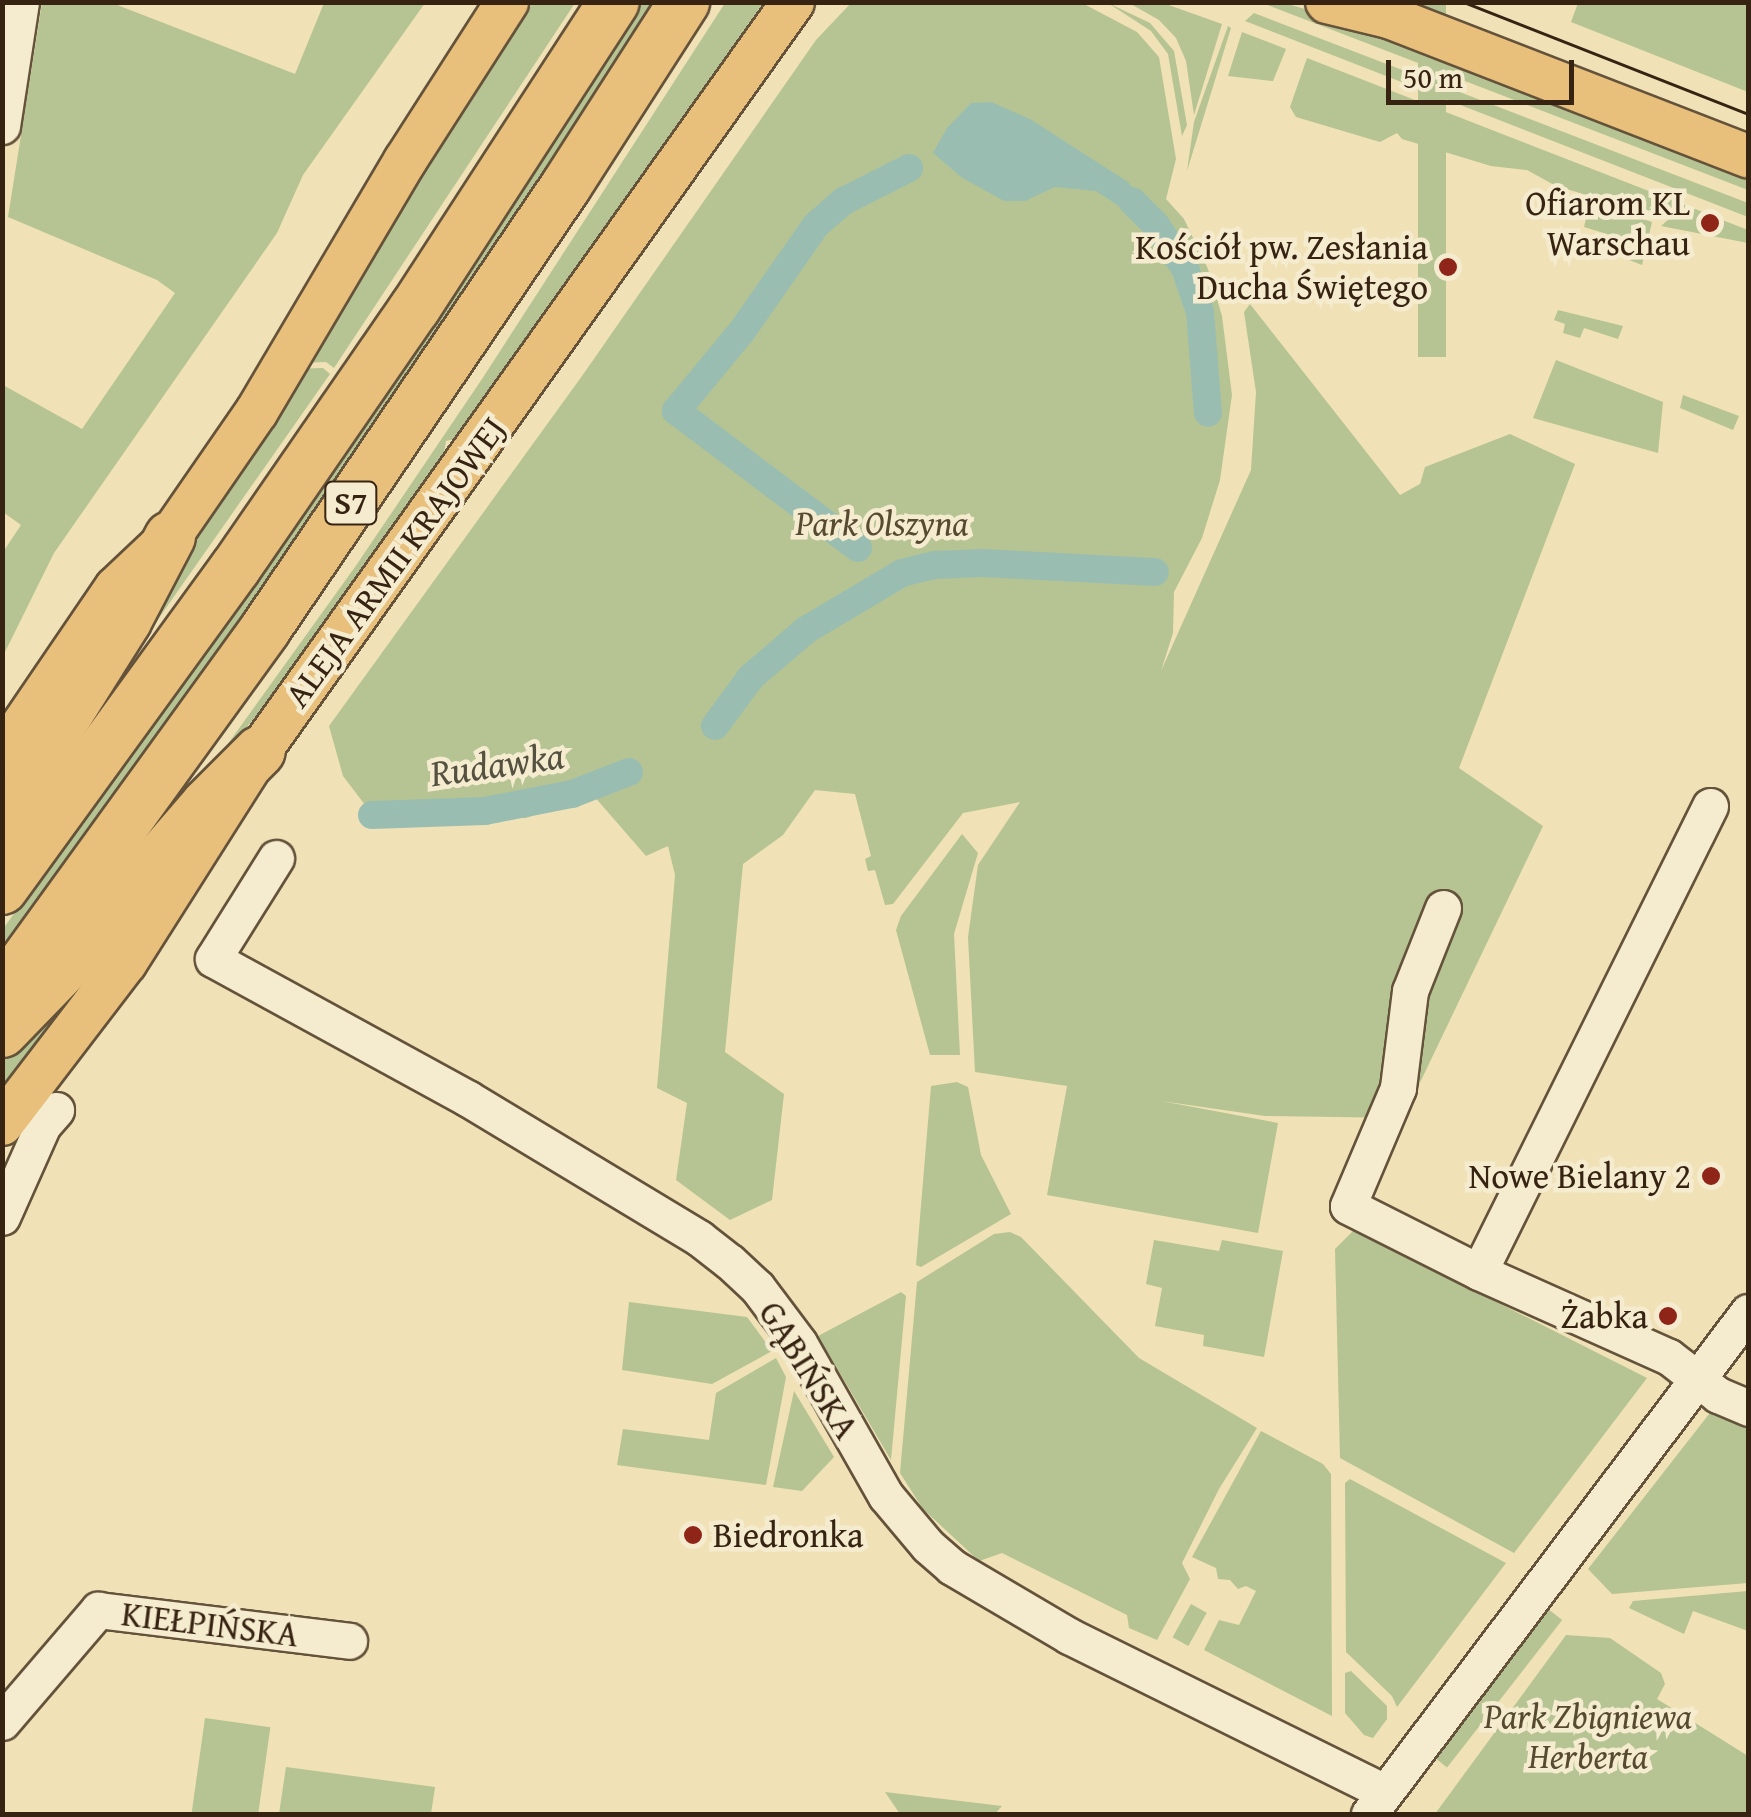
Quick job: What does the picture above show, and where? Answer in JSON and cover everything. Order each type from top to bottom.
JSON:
[{"type":"highway","name":"S7","points":[[2,889],[236,567],[416,308],[614,2]]},
{"type":"highway","name":"ALEJA ARMII KRAJOWEJ","points":[[2,993],[266,628],[566,186],[684,2]]},
{"type":"highway","points":[[2,828],[28,775],[126,621],[170,537]]},
{"type":"highway","points":[[2,1032],[74,958],[206,805],[260,751]]},
{"type":"main road","points":[[2,755],[116,588],[170,537],[257,411],[405,161],[506,2]]},
{"type":"main road","name":"ALEJA ARMII KRAJOWEJ","points":[[2,1124],[126,962],[260,751],[793,2]]},
{"type":"main road","points":[[1327,2],[1381,10],[1748,156]]},
{"type":"street","points":[[2,126],[21,2]]},
{"type":"street","points":[[1479,1272],[1710,806]]},
{"type":"street","name":"GĄBIŃSKA","points":[[276,858],[212,958],[467,1098],[699,1238],[757,1287],[799,1342],[886,1496],[928,1546],[952,1567],[1069,1636],[1377,1804]]},
{"type":"street","points":[[1443,908],[1410,992],[1398,1088],[1348,1206],[1479,1272],[1669,1357],[1718,1395],[1748,1408]]},
{"type":"street","points":[[2,1218],[43,1125],[56,1110]]},
{"type":"street","points":[[1377,1804],[1748,1312]]},
{"type":"street","name":"KIEŁPIŃSKA","points":[[2,1722],[98,1610],[349,1641]]},
{"type":"green space","points":[[42,3],[112,3],[295,74],[324,3],[425,3],[303,175],[277,233],[54,553],[3,656],[3,552],[21,525],[3,512],[3,385],[82,429],[175,293],[157,280],[8,217]]},
{"type":"green space","points":[[533,3],[575,3],[334,368],[326,362],[299,363],[497,50],[502,51]]},
{"type":"green space","points":[[640,3],[656,3],[323,510],[3,954],[3,929],[187,674]]},
{"type":"green space","points":[[725,3],[763,3],[459,438],[446,441],[443,459],[297,666],[194,791],[355,567],[482,379]]},
{"type":"green space","name":"Park Olszyna","points":[[851,3],[1082,3],[1137,32],[1159,57],[1176,159],[1166,199],[1184,219],[1208,269],[1222,316],[1232,395],[1220,480],[1202,538],[1174,592],[1173,633],[1161,671],[1251,470],[1256,392],[1244,312],[1250,304],[1400,495],[1420,484],[1425,467],[1510,434],[1575,464],[1459,768],[1543,826],[1403,1118],[1265,1116],[1161,1101],[1278,1123],[1258,1233],[1047,1195],[1067,1086],[975,1072],[968,937],[978,865],[1020,802],[963,813],[893,904],[885,905],[875,870],[868,871],[865,859],[871,856],[855,794],[815,790],[783,835],[743,864],[725,1052],[784,1094],[772,1200],[730,1220],[676,1180],[687,1103],[657,1088],[675,875],[668,846],[646,856],[593,795],[526,818],[375,818],[343,776],[329,726],[582,376],[816,40]]},
{"type":"green space","points":[[1108,3],[1150,23],[1174,51],[1187,125],[1182,136],[1168,54],[1151,31]]},
{"type":"green space","points":[[1129,3],[1163,3],[1222,24],[1194,115],[1186,61],[1176,38],[1159,20]]},
{"type":"green space","points":[[1262,3],[1284,3],[1319,13],[1450,61],[1748,177],[1748,190]]},
{"type":"green space","points":[[1418,3],[1446,3],[1446,357],[1418,357]]},
{"type":"green space","points":[[1578,3],[1748,3],[1748,92],[1571,22]]},
{"type":"green space","points":[[1254,13],[1748,203],[1748,217],[1245,21]]},
{"type":"green space","points":[[1228,26],[1231,28],[1187,171],[1194,122]]},
{"type":"green space","points":[[1242,32],[1286,49],[1273,81],[1228,76]]},
{"type":"green space","points":[[1307,58],[1708,214],[1708,220],[1715,222],[1717,218],[1748,230],[1748,243],[1661,226],[1669,219],[1556,186],[1527,170],[1491,166],[1402,139],[1397,133],[1380,142],[1296,117],[1290,107]]},
{"type":"green space","points":[[1590,202],[1652,222],[1642,265],[1629,260],[1633,242],[1584,227]]},
{"type":"green space","points":[[1558,310],[1623,326],[1618,339],[1584,328],[1580,338],[1563,333],[1565,324],[1554,320]]},
{"type":"green space","points":[[1556,360],[1663,402],[1658,453],[1533,418]]},
{"type":"green space","points":[[323,368],[330,374],[37,792],[294,369]]},
{"type":"green space","points":[[1683,395],[1739,416],[1733,430],[1680,408]]},
{"type":"green space","points":[[962,834],[978,853],[954,934],[960,1055],[930,1055],[896,930],[901,916]]},
{"type":"green space","points":[[179,853],[3,1100],[3,1060]]},
{"type":"green space","points":[[957,1082],[968,1087],[981,1155],[1011,1214],[921,1267],[916,1265],[931,1086]]},
{"type":"green space","points":[[1354,1230],[1647,1378],[1514,1553],[1340,1458],[1335,1249]]},
{"type":"green space","points":[[1010,1232],[1021,1237],[1139,1358],[1257,1428],[1219,1489],[1182,1563],[1190,1579],[1157,1640],[1129,1628],[1127,1615],[1002,1553],[979,1561],[923,1509],[900,1473],[917,1282],[994,1234]]},
{"type":"green space","points":[[1154,1240],[1219,1251],[1222,1240],[1283,1251],[1264,1357],[1203,1346],[1204,1335],[1155,1326],[1162,1288],[1146,1284]]},
{"type":"green space","points":[[901,1292],[906,1296],[891,1460],[818,1336]]},
{"type":"green space","points":[[629,1302],[747,1317],[772,1351],[712,1384],[622,1370]]},
{"type":"green space","points":[[776,1358],[786,1377],[766,1485],[617,1465],[623,1429],[709,1440],[716,1393]]},
{"type":"green space","points":[[794,1391],[834,1457],[802,1491],[773,1487]]},
{"type":"green space","points":[[1713,1409],[1743,1418],[1748,1432],[1748,1583],[1612,1594],[1588,1569]]},
{"type":"green space","points":[[1261,1431],[1323,1464],[1331,1474],[1332,1716],[1204,1650],[1219,1620],[1239,1625],[1256,1591],[1246,1586],[1238,1589],[1230,1580],[1218,1579],[1216,1568],[1192,1557]]},
{"type":"green space","points":[[1350,1479],[1506,1563],[1397,1707],[1392,1696],[1346,1652],[1345,1483]]},
{"type":"green space","points":[[1748,1591],[1748,1631],[1693,1611],[1684,1634],[1629,1608],[1633,1601]]},
{"type":"green space","points":[[1191,1604],[1207,1613],[1188,1646],[1173,1637]]},
{"type":"green space","points":[[1548,1609],[1562,1620],[1447,1767],[1433,1756]]},
{"type":"green space","name":"Park Zbigniewa Herberta","points":[[1566,1635],[1610,1638],[1661,1673],[1665,1684],[1657,1699],[1748,1756],[1748,1814],[1435,1814]]},
{"type":"green space","points":[[1351,1671],[1387,1706],[1387,1719],[1373,1738],[1364,1735],[1345,1713],[1345,1673]]},
{"type":"green space","points":[[205,1718],[270,1727],[258,1814],[192,1814]]},
{"type":"green space","points":[[286,1767],[435,1787],[431,1814],[279,1814]]},
{"type":"green space","points":[[885,1792],[1002,1806],[995,1814],[900,1814]]},
{"type":"water","points":[[991,102],[1030,119],[1128,182],[1159,224],[1154,229],[1096,191],[1055,187],[1025,201],[1004,201],[961,177],[933,153],[947,128],[971,103]]},
{"type":"waterway","points":[[858,548],[676,411],[742,331],[816,225],[844,201],[909,168]]},
{"type":"waterway","name":"Rudawka","points":[[1132,201],[1155,224],[1185,268],[1200,312],[1208,413]]},
{"type":"waterway","name":"Rudawka","points":[[715,726],[751,677],[806,630],[902,573],[935,565],[982,563],[1155,572]]},
{"type":"waterway","name":"Rudawka","points":[[372,815],[485,811],[572,794],[629,772]]},
{"type":"tram line","points":[[1464,2],[1748,114]]},
{"type":"place","name":"Ofiarom KL Warschau","points":[[1710,223]]},
{"type":"place","name":"Kościół pw. Zesłania Ducha Świętego","points":[[1448,267]]},
{"type":"place","name":"Nowe Bielany 2","points":[[1711,1176]]},
{"type":"place","name":"Żabka","points":[[1668,1316]]},
{"type":"place","name":"Biedronka","points":[[693,1535]]}]
